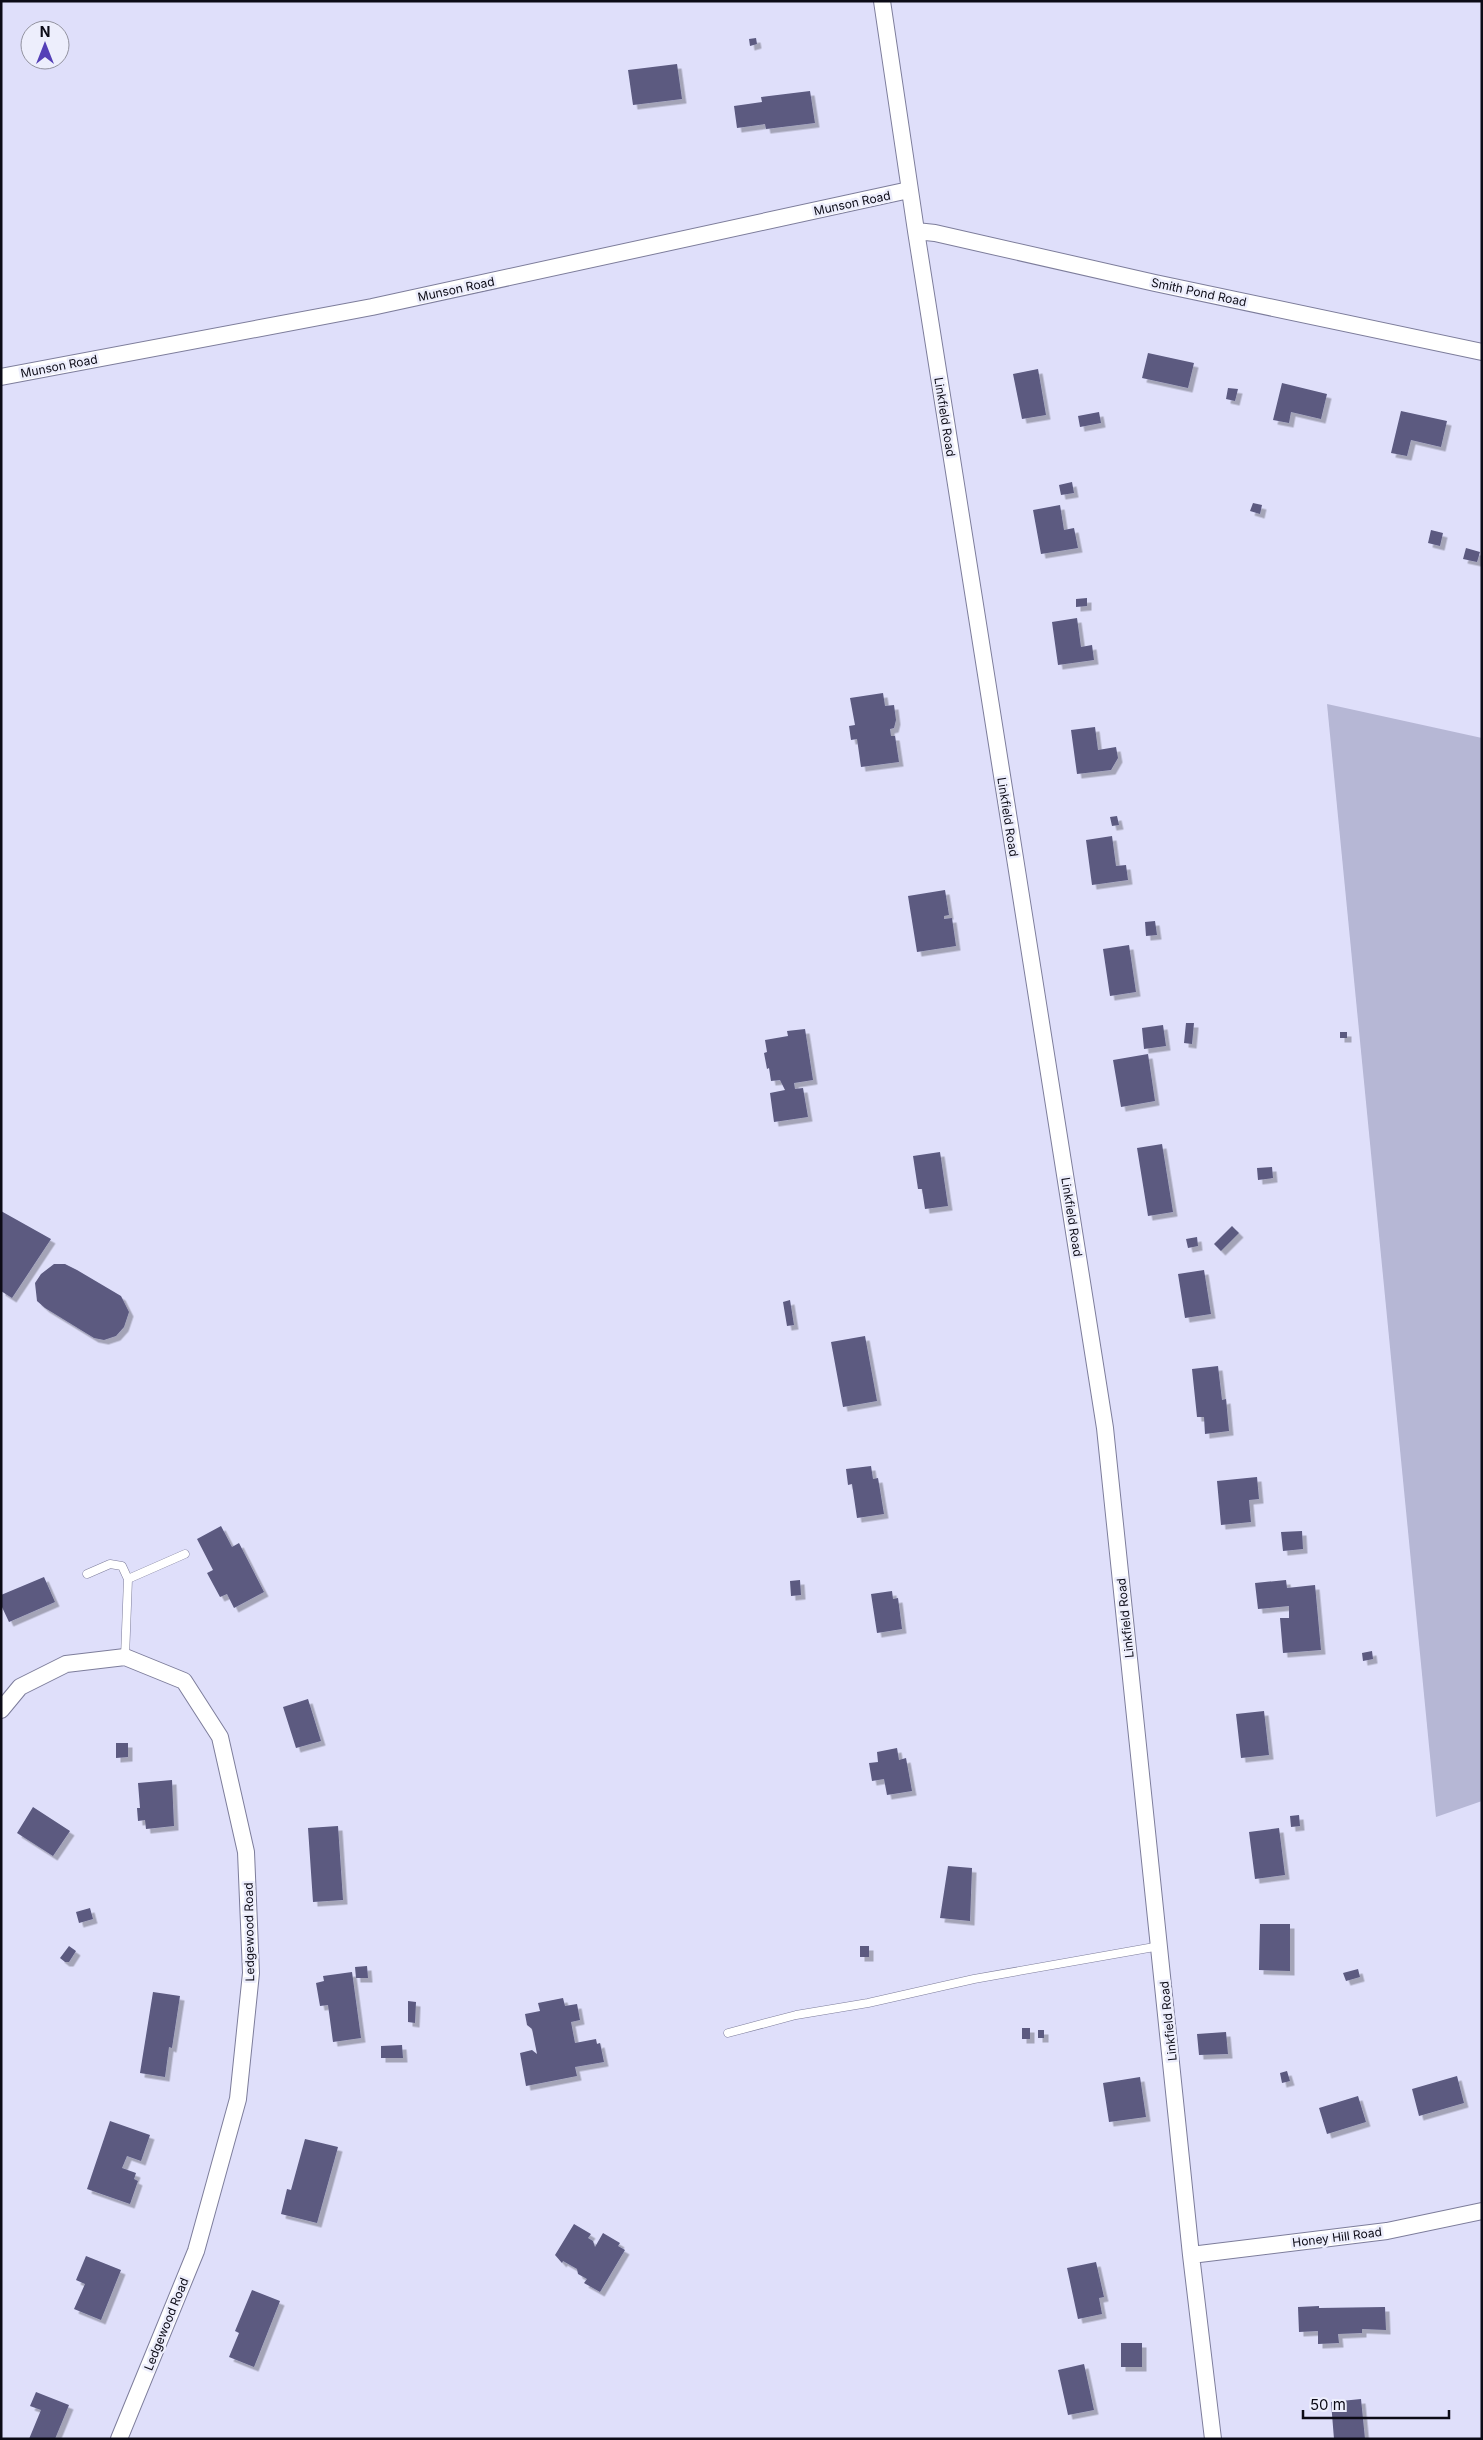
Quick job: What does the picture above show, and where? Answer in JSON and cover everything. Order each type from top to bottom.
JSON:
[{"type":"street","name":"Linkfield Road","points":[[882,1],[909,190],[1105,1428],[1191,2255],[1214,2439]]},
{"type":"street","name":"Munson Road","points":[[1,377],[372,307],[909,190]]},
{"type":"street","name":"Smith Pond Road","points":[[916,231],[935,233],[1164,285],[1482,352]]},
{"type":"street","name":"Ledgewood Road","points":[[1,1710],[20,1687],[66,1664],[125,1657],[184,1681],[220,1737],[246,1852],[251,1973],[238,2099],[196,2251],[119,2439]]},
{"type":"street","name":"Honey Hill Road","points":[[1191,2255],[1387,2231],[1482,2211]]},
{"type":"lane","points":[[128,1579],[185,1554]]},
{"type":"lane","points":[[87,1574],[110,1564],[122,1566],[128,1579],[125,1657]]},
{"type":"lane","points":[[728,2033],[796,2015],[868,2003],[974,1979],[1160,1946]]},
{"type":"shaded area","points":[[1327,704],[1482,738],[1482,1801],[1436,1817]]},
{"type":"building","points":[[756,38],[757,44],[750,46],[749,39]]},
{"type":"building","points":[[677,64],[682,99],[633,105],[628,70]]},
{"type":"building","points":[[810,91],[815,123],[766,129],[765,124],[737,128],[734,106],[762,102],[761,97]]},
{"type":"building","points":[[1148,353],[1194,363],[1188,388],[1142,378]]},
{"type":"building","points":[[1038,369],[1046,415],[1022,419],[1013,374]]},
{"type":"building","points":[[1282,383],[1327,394],[1321,419],[1291,412],[1289,423],[1273,420]]},
{"type":"building","points":[[1228,388],[1238,389],[1235,401],[1226,399]]},
{"type":"building","points":[[1401,411],[1447,421],[1441,447],[1411,440],[1407,456],[1391,453]]},
{"type":"building","points":[[1099,412],[1101,423],[1080,427],[1078,416]]},
{"type":"building","points":[[1072,482],[1074,493],[1061,495],[1059,485]]},
{"type":"building","points":[[1253,503],[1262,505],[1260,514],[1250,511]]},
{"type":"building","points":[[1060,505],[1064,530],[1074,528],[1078,548],[1041,554],[1033,510]]},
{"type":"building","points":[[1431,530],[1443,533],[1440,546],[1428,543]]},
{"type":"building","points":[[1466,548],[1480,552],[1477,562],[1463,559]]},
{"type":"building","points":[[1087,598],[1087,606],[1076,607],[1076,599]]},
{"type":"building","points":[[1077,618],[1081,647],[1092,645],[1094,660],[1058,665],[1052,622]]},
{"type":"building","points":[[883,693],[885,706],[894,705],[896,720],[894,728],[890,729],[891,736],[895,736],[899,762],[861,767],[857,739],[851,740],[849,726],[855,725],[850,698]]},
{"type":"building","points":[[1095,727],[1098,750],[1116,747],[1118,758],[1111,770],[1077,774],[1071,730]]},
{"type":"building","points":[[1117,816],[1119,825],[1112,826],[1110,817]]},
{"type":"building","points":[[1112,836],[1116,866],[1126,865],[1128,880],[1092,885],[1086,840]]},
{"type":"building","points":[[945,890],[949,915],[944,916],[944,919],[952,918],[956,946],[917,952],[908,896]]},
{"type":"building","points":[[1155,921],[1157,935],[1146,936],[1145,922]]},
{"type":"building","points":[[1129,945],[1136,992],[1110,996],[1103,949]]},
{"type":"building","points":[[1186,1023],[1194,1023],[1192,1044],[1184,1043]]},
{"type":"building","points":[[1163,1025],[1166,1046],[1144,1049],[1142,1028]]},
{"type":"building","points":[[805,1029],[813,1080],[794,1083],[795,1089],[803,1088],[808,1117],[774,1122],[770,1093],[785,1090],[780,1080],[771,1081],[764,1053],[767,1052],[765,1040],[788,1036],[787,1031]]},
{"type":"building","points":[[1340,1032],[1347,1032],[1347,1038],[1340,1038]]},
{"type":"building","points":[[1148,1054],[1155,1101],[1121,1107],[1113,1060]]},
{"type":"building","points":[[1162,1144],[1173,1212],[1148,1216],[1137,1148]]},
{"type":"building","points":[[940,1152],[948,1206],[925,1209],[922,1189],[918,1189],[913,1156]]},
{"type":"building","points":[[1272,1167],[1273,1178],[1258,1180],[1257,1168]]},
{"type":"building","points":[[1,1211],[51,1239],[12,1298],[1,1291]]},
{"type":"building","points":[[1232,1226],[1239,1233],[1221,1251],[1214,1244]]},
{"type":"building","points":[[1197,1237],[1198,1246],[1188,1248],[1186,1239]]},
{"type":"building","points":[[54,1264],[65,1264],[121,1296],[129,1312],[124,1327],[116,1336],[104,1340],[94,1338],[45,1308],[37,1301],[35,1283],[41,1274]]},
{"type":"building","points":[[1204,1270],[1211,1314],[1185,1318],[1178,1274]]},
{"type":"building","points":[[790,1300],[794,1325],[787,1326],[783,1302]]},
{"type":"building","points":[[865,1336],[877,1401],[843,1407],[831,1342]]},
{"type":"building","points":[[1218,1366],[1222,1400],[1226,1399],[1229,1431],[1205,1434],[1204,1417],[1197,1417],[1192,1369]]},
{"type":"building","points":[[871,1466],[873,1479],[878,1478],[884,1514],[857,1518],[852,1484],[848,1485],[846,1469]]},
{"type":"building","points":[[1257,1477],[1259,1499],[1249,1500],[1251,1522],[1221,1525],[1217,1481]]},
{"type":"building","points":[[221,1526],[232,1547],[239,1543],[264,1592],[234,1608],[227,1594],[220,1597],[207,1573],[213,1570],[197,1539]]},
{"type":"building","points":[[1302,1531],[1303,1549],[1283,1551],[1281,1532]]},
{"type":"building","points":[[44,1577],[55,1602],[9,1622],[1,1605],[1,1595]]},
{"type":"building","points":[[800,1580],[801,1595],[791,1596],[790,1581]]},
{"type":"building","points":[[1286,1580],[1287,1588],[1315,1585],[1321,1650],[1283,1653],[1280,1618],[1289,1618],[1289,1606],[1258,1609],[1255,1583]]},
{"type":"building","points":[[892,1591],[893,1599],[898,1598],[902,1629],[877,1633],[871,1594]]},
{"type":"building","points":[[1372,1651],[1373,1659],[1363,1661],[1362,1653]]},
{"type":"building","points":[[308,1699],[321,1741],[296,1748],[283,1707]]},
{"type":"building","points":[[1264,1711],[1269,1755],[1241,1758],[1236,1714]]},
{"type":"building","points":[[116,1743],[128,1743],[128,1757],[116,1758]]},
{"type":"building","points":[[897,1748],[899,1760],[906,1758],[912,1791],[887,1795],[884,1779],[872,1781],[869,1763],[878,1762],[877,1752]]},
{"type":"building","points":[[172,1780],[174,1826],[146,1829],[145,1820],[138,1821],[137,1808],[140,1808],[138,1783]]},
{"type":"building","points":[[33,1807],[70,1831],[53,1856],[17,1833]]},
{"type":"building","points":[[1299,1815],[1300,1826],[1291,1827],[1290,1816]]},
{"type":"building","points":[[338,1826],[343,1900],[313,1902],[308,1828]]},
{"type":"building","points":[[1279,1828],[1285,1875],[1255,1879],[1249,1832]]},
{"type":"building","points":[[948,1866],[972,1868],[970,1921],[940,1918]]},
{"type":"building","points":[[90,1908],[93,1919],[79,1923],[76,1912]]},
{"type":"building","points":[[1260,1924],[1290,1924],[1290,1971],[1259,1970]]},
{"type":"building","points":[[69,1946],[76,1951],[69,1962],[65,1962],[60,1958]]},
{"type":"building","points":[[860,1946],[869,1946],[869,1957],[860,1957]]},
{"type":"building","points":[[367,1966],[368,1978],[356,1978],[355,1967]]},
{"type":"building","points":[[1358,1969],[1360,1977],[1346,1981],[1343,1973]]},
{"type":"building","points":[[352,1972],[361,2038],[333,2042],[328,2005],[320,2006],[316,1983],[324,1981],[323,1976]]},
{"type":"building","points":[[153,1992],[180,1996],[172,2048],[169,2047],[165,2077],[140,2073]]},
{"type":"building","points":[[563,1998],[565,2006],[577,2004],[580,2020],[571,2022],[575,2043],[596,2039],[597,2044],[600,2043],[604,2062],[575,2067],[577,2076],[526,2086],[520,2053],[532,2050],[537,2054],[532,2029],[527,2025],[525,2014],[540,2011],[538,2003]]},
{"type":"building","points":[[408,2001],[416,2002],[415,2023],[408,2022]]},
{"type":"building","points":[[1022,2028],[1030,2028],[1030,2039],[1022,2039]]},
{"type":"building","points":[[1038,2030],[1044,2030],[1044,2038],[1038,2038]]},
{"type":"building","points":[[1226,2032],[1228,2054],[1199,2055],[1197,2034]]},
{"type":"building","points":[[402,2045],[403,2058],[381,2058],[381,2046]]},
{"type":"building","points":[[1287,2071],[1290,2081],[1282,2083],[1280,2073]]},
{"type":"building","points":[[1457,2076],[1464,2103],[1419,2116],[1412,2089]]},
{"type":"building","points":[[1140,2077],[1146,2117],[1109,2122],[1103,2083]]},
{"type":"building","points":[[1358,2096],[1366,2122],[1327,2134],[1319,2108]]},
{"type":"building","points":[[110,2121],[150,2135],[141,2161],[127,2156],[122,2168],[136,2173],[134,2179],[138,2181],[130,2204],[87,2189]]},
{"type":"building","points":[[305,2139],[338,2147],[317,2223],[281,2214],[287,2189],[291,2190]]},
{"type":"building","points":[[574,2224],[591,2234],[588,2238],[593,2241],[595,2247],[603,2233],[620,2243],[618,2246],[625,2250],[600,2292],[584,2283],[587,2279],[578,2274],[577,2269],[563,2261],[562,2263],[555,2255]]},
{"type":"building","points":[[86,2256],[121,2270],[101,2320],[74,2309],[85,2284],[76,2280]]},
{"type":"building","points":[[1096,2262],[1104,2297],[1099,2298],[1102,2314],[1078,2319],[1067,2268]]},
{"type":"building","points":[[252,2290],[280,2301],[254,2367],[229,2357],[239,2333],[235,2331]]},
{"type":"building","points":[[1319,2306],[1319,2308],[1385,2307],[1386,2330],[1362,2329],[1362,2333],[1338,2334],[1339,2343],[1318,2344],[1318,2331],[1299,2332],[1298,2307]]},
{"type":"building","points":[[1121,2343],[1142,2343],[1142,2367],[1121,2367]]},
{"type":"building","points":[[1084,2364],[1094,2410],[1068,2415],[1058,2370]]},
{"type":"building","points":[[36,2392],[69,2405],[55,2439],[29,2439],[41,2410],[30,2406]]},
{"type":"building","points":[[1361,2399],[1365,2439],[1334,2439],[1331,2402]]}]
